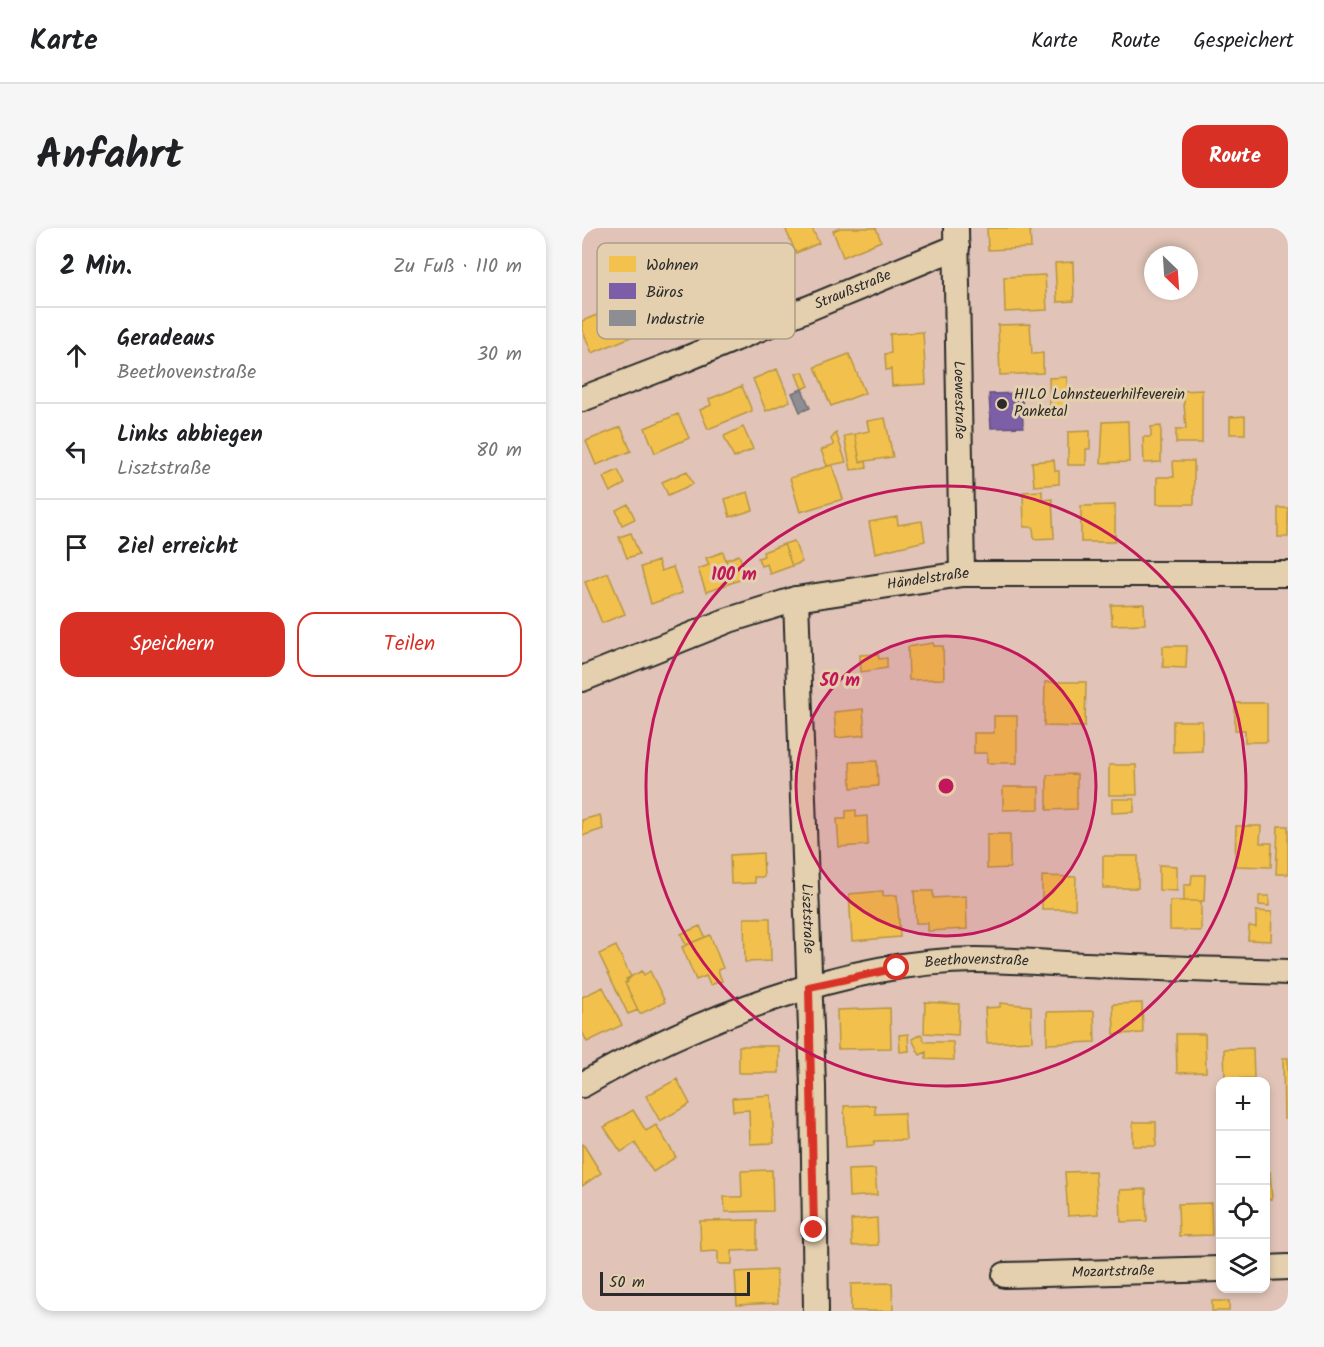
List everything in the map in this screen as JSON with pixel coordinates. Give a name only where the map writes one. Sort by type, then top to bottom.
[{"type":"street","name":"Straußstraße","points":[[795,310],[957,238]]},
{"type":"street","name":"Loewestraße","points":[[957,238],[962,574]]},
{"type":"street","name":"Straußstraße","points":[[582,399],[681,361],[730,339]]},
{"type":"street","name":"Händelstraße","points":[[582,679],[729,620],[796,599],[962,574],[1288,574]]},
{"type":"street","name":"Lisztstraße","points":[[796,599],[809,987],[816,1311]]},
{"type":"street","name":"Beethovenstraße","points":[[582,1085],[676,1037],[756,1004],[809,987],[897,968],[974,960],[1288,972]]},
{"type":"street","points":[[1270,1268],[1288,1267]]},
{"type":"street","name":"Mozartstraße","points":[[1005,1275],[1216,1269]]},
{"type":"building: Wohnen","points":[[785,228],[812,228],[819,243],[796,253],[795,243],[792,243]]},
{"type":"building: Wohnen","points":[[840,228],[876,228],[881,241],[843,257],[833,231]]},
{"type":"building: Wohnen","points":[[987,228],[1030,228],[1031,248],[988,250]]},
{"type":"building: Wohnen","points":[[1073,262],[1074,301],[1057,302],[1055,263]]},
{"type":"building: Wohnen","points":[[1045,275],[1047,310],[1005,312],[1004,277]]},
{"type":"building: Wohnen","points":[[597,315],[597,339],[626,339],[592,353],[582,329],[582,321]]},
{"type":"building: Wohnen","points":[[1030,324],[1032,354],[1043,353],[1043,373],[1000,375],[998,325]]},
{"type":"building: Wohnen","points":[[923,332],[926,384],[892,386],[891,369],[886,370],[885,354],[891,353],[890,334]]},
{"type":"building: Wohnen","points":[[849,354],[865,393],[831,406],[815,367]]},
{"type":"building: Wohnen","points":[[777,369],[790,401],[766,411],[753,379]]},
{"type":"building: Wohnen","points":[[803,372],[809,386],[802,389],[796,374]]},
{"type":"building: Wohnen","points":[[1067,377],[1068,409],[1050,409],[1049,378]]},
{"type":"building: Wohnen","points":[[742,386],[752,411],[708,429],[700,410],[711,405],[709,399]]},
{"type":"building: Wohnen","points":[[1202,390],[1202,443],[1176,443],[1176,429],[1186,429],[1183,391]]},
{"type":"building: Wohnen","points":[[678,414],[689,438],[655,453],[645,428]]},
{"type":"building: Wohnen","points":[[1245,416],[1245,434],[1230,434],[1230,417]]},
{"type":"building: Wohnen","points":[[885,418],[893,457],[860,462],[855,434],[869,431],[867,421]]},
{"type":"building: Wohnen","points":[[1128,421],[1129,462],[1101,463],[1103,422]]},
{"type":"building: Wohnen","points":[[1161,426],[1161,462],[1144,463],[1143,437],[1151,437],[1151,427]]},
{"type":"building: Wohnen","points":[[621,427],[631,451],[596,465],[586,441]]},
{"type":"building: Wohnen","points":[[743,427],[753,449],[734,458],[724,436]]},
{"type":"building: Wohnen","points":[[1090,431],[1090,449],[1086,449],[1086,465],[1068,465],[1068,432]]},
{"type":"building: Wohnen","points":[[836,433],[846,462],[827,466],[821,450],[834,445],[831,439]]},
{"type":"building: Wohnen","points":[[855,434],[860,462],[866,461],[867,468],[851,470],[844,436]]},
{"type":"building: Wohnen","points":[[1054,460],[1055,471],[1059,471],[1059,484],[1034,486],[1032,462]]},
{"type":"building: Wohnen","points":[[1173,461],[1194,461],[1194,504],[1157,504],[1157,477],[1174,477]]},
{"type":"building: Wohnen","points":[[832,465],[843,499],[800,512],[790,478]]},
{"type":"building: Wohnen","points":[[618,470],[625,484],[610,492],[603,477]]},
{"type":"building: Wohnen","points":[[687,471],[693,484],[668,495],[662,482]]},
{"type":"building: Wohnen","points":[[1042,491],[1042,500],[1052,499],[1054,538],[1034,539],[1033,527],[1024,527],[1023,492]]},
{"type":"building: Wohnen","points":[[748,492],[753,510],[730,517],[725,499]]},
{"type":"building: Wohnen","points":[[628,504],[635,519],[622,525],[616,510]]},
{"type":"building: Wohnen","points":[[1115,505],[1115,542],[1081,542],[1081,506]]},
{"type":"building: Wohnen","points":[[1278,508],[1288,508],[1288,537],[1278,537]]},
{"type":"building: Wohnen","points":[[897,517],[898,525],[922,521],[925,541],[875,553],[869,522]]},
{"type":"building: Wohnen","points":[[631,533],[639,554],[627,558],[619,537]]},
{"type":"building: Wohnen","points":[[794,541],[802,562],[792,566],[784,544]]},
{"type":"building: Wohnen","points":[[784,544],[792,566],[770,574],[767,564],[761,566],[758,558],[764,556],[763,552]]},
{"type":"building: Wohnen","points":[[723,552],[734,582],[706,592],[698,569],[709,565],[706,558]]},
{"type":"building: Wohnen","points":[[739,555],[747,577],[734,582],[726,560]]},
{"type":"building: Wohnen","points":[[658,561],[661,571],[673,567],[682,593],[651,604],[641,567]]},
{"type":"building: Wohnen","points":[[608,573],[625,614],[602,623],[585,582]]},
{"type":"building: Wohnen","points":[[1144,604],[1145,624],[1112,625],[1111,605]]},
{"type":"building: Wohnen","points":[[933,643],[934,646],[943,646],[944,679],[909,680],[908,647]]},
{"type":"building: Wohnen","points":[[1163,646],[1187,646],[1186,668],[1163,667]]},
{"type":"building: Wohnen","points":[[878,654],[879,659],[887,658],[887,668],[861,672],[860,655]]},
{"type":"building: Wohnen","points":[[1045,682],[1086,682],[1085,727],[1044,726]]},
{"type":"building: Wohnen","points":[[1235,703],[1267,703],[1267,742],[1245,742],[1245,730],[1235,730]]},
{"type":"building: Wohnen","points":[[863,709],[865,735],[836,738],[834,712]]},
{"type":"building: Wohnen","points":[[994,716],[1017,716],[1017,763],[987,763],[987,753],[974,753],[974,733],[994,733]]},
{"type":"building: Wohnen","points":[[1173,721],[1202,721],[1202,751],[1173,752]]},
{"type":"building: Wohnen","points":[[877,761],[878,786],[851,788],[850,762]]},
{"type":"building: Wohnen","points":[[1109,765],[1136,765],[1137,795],[1109,795]]},
{"type":"building: Wohnen","points":[[1077,774],[1077,809],[1047,810],[1047,775]]},
{"type":"building: Wohnen","points":[[1003,787],[1039,787],[1039,809],[1003,810]]},
{"type":"building: Wohnen","points":[[1112,799],[1134,799],[1134,812],[1112,813]]},
{"type":"building: Wohnen","points":[[856,810],[856,817],[867,816],[868,845],[839,847],[837,819],[846,819],[846,811]]},
{"type":"building: Wohnen","points":[[600,815],[603,829],[582,836],[582,820]]},
{"type":"building: Wohnen","points":[[1236,826],[1261,826],[1260,843],[1272,843],[1271,867],[1235,866]]},
{"type":"building: Wohnen","points":[[1278,826],[1288,826],[1288,874],[1276,874]]},
{"type":"building: Wohnen","points":[[987,834],[1010,834],[1010,868],[987,869]]},
{"type":"building: Wohnen","points":[[763,853],[764,877],[754,877],[755,883],[731,884],[730,855]]},
{"type":"building: Wohnen","points":[[1103,856],[1138,856],[1138,888],[1103,888]]},
{"type":"building: Wohnen","points":[[1159,865],[1177,866],[1177,891],[1159,890]]},
{"type":"building: Wohnen","points":[[1192,875],[1205,875],[1204,901],[1184,901],[1184,885],[1191,885]]},
{"type":"building: Wohnen","points":[[1042,876],[1076,877],[1075,909],[1042,909]]},
{"type":"building: Wohnen","points":[[883,891],[883,896],[897,895],[900,937],[852,941],[849,894]]},
{"type":"building: Wohnen","points":[[914,891],[933,891],[933,898],[966,896],[967,929],[928,931],[928,923],[916,923]]},
{"type":"building: Wohnen","points":[[1259,896],[1269,896],[1269,906],[1259,905]]},
{"type":"building: Wohnen","points":[[1170,901],[1201,901],[1201,931],[1170,930]]},
{"type":"building: Wohnen","points":[[1256,911],[1272,912],[1271,941],[1248,940],[1249,926],[1256,927]]},
{"type":"building: Wohnen","points":[[744,918],[770,918],[771,961],[745,962]]},
{"type":"building: Wohnen","points":[[700,926],[705,937],[686,945],[681,934]]},
{"type":"building: Wohnen","points":[[710,935],[723,968],[718,970],[722,981],[710,985],[706,976],[696,980],[682,947]]},
{"type":"building: Wohnen","points":[[616,946],[631,977],[625,983],[638,1010],[628,1014],[599,954]]},
{"type":"building: Wohnen","points":[[642,971],[644,975],[650,971],[665,1002],[640,1014],[625,983],[628,982],[626,979]]},
{"type":"building: Wohnen","points":[[603,987],[622,1025],[587,1042],[582,1031],[582,997]]},
{"type":"building: Wohnen","points":[[925,1002],[959,1004],[958,1035],[924,1033]]},
{"type":"building: Wohnen","points":[[1000,1003],[1031,1006],[1032,1041],[987,1043],[985,1008],[1000,1007]]},
{"type":"building: Wohnen","points":[[1142,1003],[1143,1033],[1114,1034],[1113,1004]]},
{"type":"building: Wohnen","points":[[890,1008],[891,1048],[838,1049],[837,1010]]},
{"type":"building: Wohnen","points":[[1094,1011],[1095,1042],[1047,1044],[1047,1012]]},
{"type":"building: Wohnen","points":[[908,1034],[909,1051],[900,1052],[899,1035]]},
{"type":"building: Wohnen","points":[[921,1034],[925,1042],[953,1042],[954,1060],[926,1059],[926,1052],[920,1055],[912,1039]]},
{"type":"building: Wohnen","points":[[1176,1034],[1205,1034],[1206,1072],[1177,1073]]},
{"type":"building: Wohnen","points":[[739,1046],[779,1046],[779,1073],[739,1073]]},
{"type":"building: Wohnen","points":[[1253,1048],[1254,1077],[1225,1077],[1224,1049]]},
{"type":"building: Wohnen","points":[[1283,1058],[1288,1058],[1288,1119],[1284,1119]]},
{"type":"building: Wohnen","points":[[677,1079],[690,1104],[660,1121],[646,1096]]},
{"type":"building: Wohnen","points":[[771,1095],[774,1143],[750,1144],[749,1110],[733,1111],[732,1098]]},
{"type":"building: Wohnen","points":[[875,1105],[875,1114],[904,1113],[906,1140],[874,1141],[874,1145],[846,1147],[844,1106]]},
{"type":"building: Wohnen","points":[[633,1110],[646,1131],[656,1125],[676,1157],[653,1172],[635,1143],[621,1152],[604,1127]]},
{"type":"building: Wohnen","points":[[1133,1122],[1156,1122],[1156,1146],[1133,1146]]},
{"type":"building: Wohnen","points":[[582,1145],[601,1173],[582,1186]]},
{"type":"building: Wohnen","points":[[875,1169],[877,1195],[849,1197],[848,1170]]},
{"type":"building: Wohnen","points":[[772,1170],[773,1211],[725,1212],[724,1197],[742,1197],[741,1171]]},
{"type":"building: Wohnen","points":[[1095,1171],[1098,1214],[1068,1216],[1065,1172]]},
{"type":"building: Wohnen","points":[[1270,1172],[1272,1199],[1270,1199]]},
{"type":"building: Wohnen","points":[[1146,1189],[1147,1221],[1121,1222],[1120,1190]]},
{"type":"building: Wohnen","points":[[1211,1203],[1212,1235],[1179,1236],[1178,1204]]},
{"type":"building: Wohnen","points":[[877,1218],[878,1245],[852,1246],[851,1220]]},
{"type":"building: Wohnen","points":[[757,1220],[757,1250],[732,1251],[732,1264],[718,1264],[718,1251],[701,1252],[700,1221]]},
{"type":"building: Wohnen","points":[[776,1270],[778,1303],[737,1305],[735,1272]]},
{"type":"building: Wohnen","points":[[892,1283],[893,1311],[851,1311],[851,1284]]},
{"type":"building: Wohnen","points":[[1212,1301],[1229,1301],[1229,1311],[1212,1311]]},
{"type":"building: Büros","points":[[1022,393],[1023,427],[991,428],[989,394]]},
{"type":"building: Industrie","points":[[802,389],[810,408],[800,412],[792,393]]},
{"type":"place","name":"HILO Lohnsteuerhilfeverein Panketal","points":[[1002,404]]},
{"type":"route","points":[[814,1230],[813,1086],[809,987],[897,968]]}]
